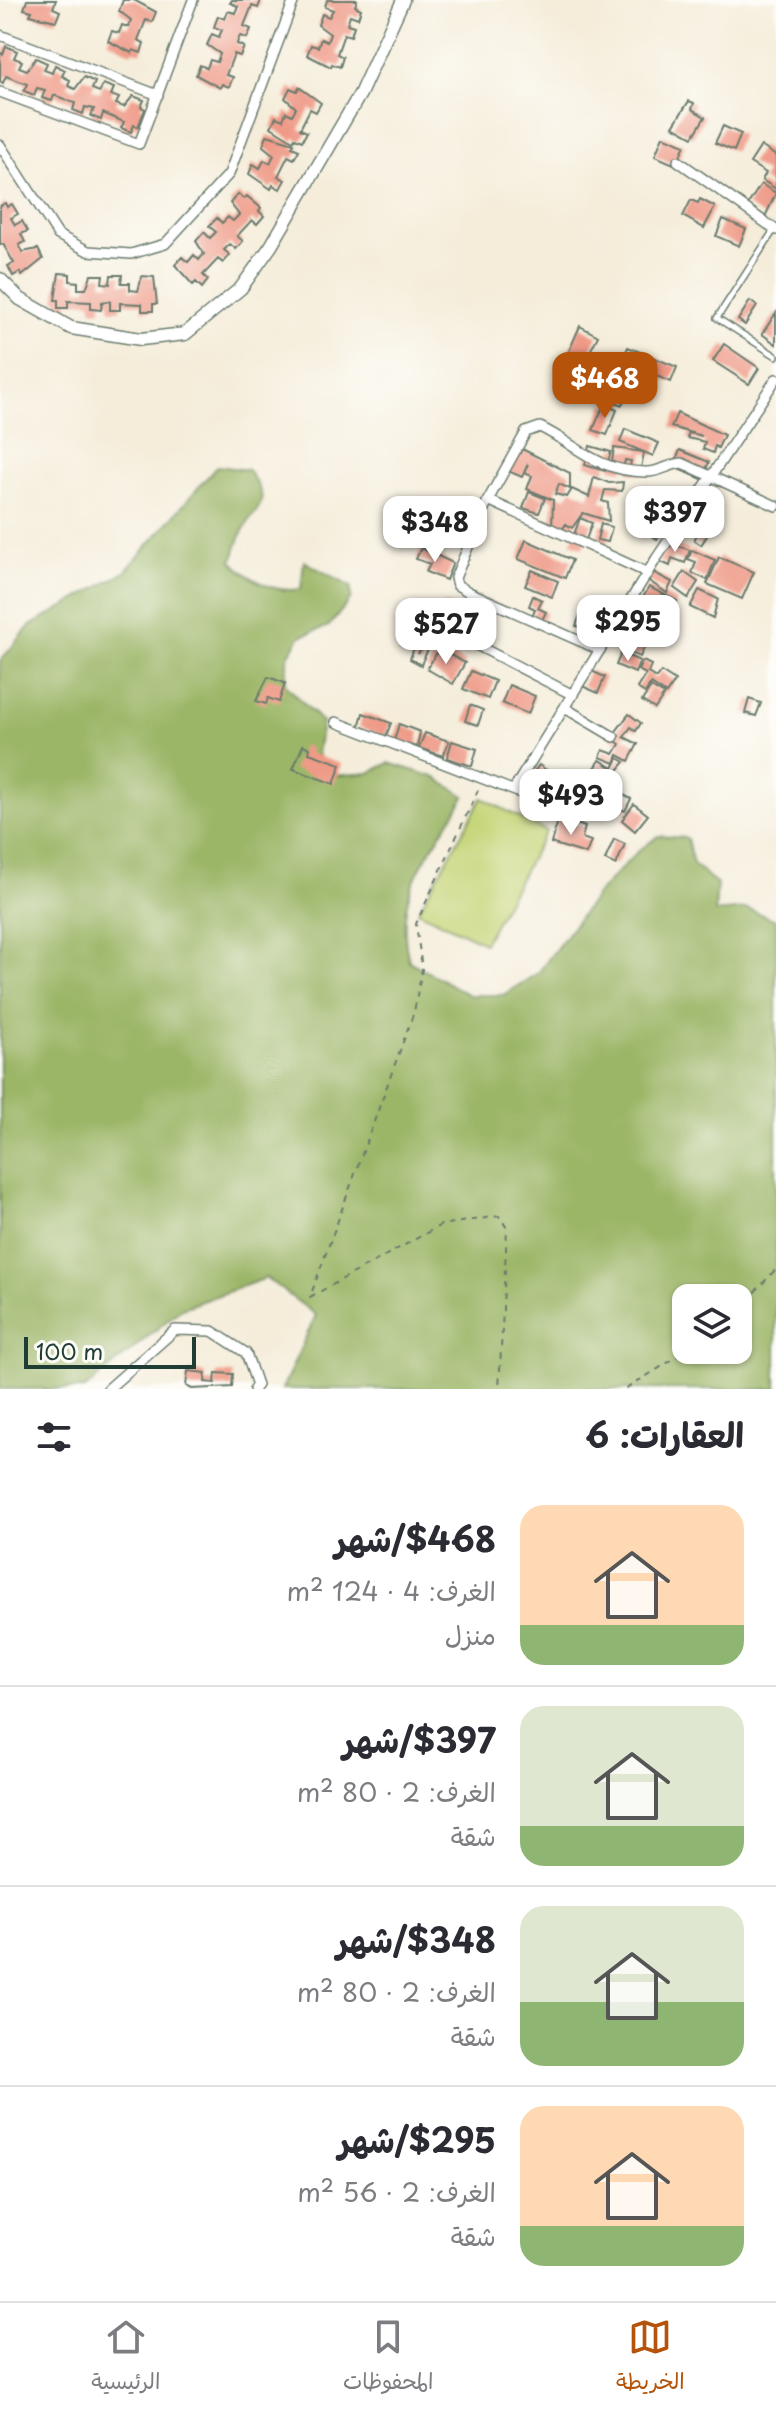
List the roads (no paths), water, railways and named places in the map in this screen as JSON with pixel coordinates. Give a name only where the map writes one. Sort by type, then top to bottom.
[{"type":"street","points":[[0,92],[139,144],[193,0]]},
{"type":"street","points":[[0,145],[58,235],[88,251],[131,254],[165,244],[229,174],[294,0]]},
{"type":"street","points":[[0,279],[20,299],[71,328],[141,339],[185,334],[241,288],[271,246],[360,94],[403,0]]},
{"type":"street","points":[[1,37],[158,95]]},
{"type":"street","points":[[678,161],[775,230]]},
{"type":"street","points":[[514,789],[648,573],[776,379]]},
{"type":"street","points":[[600,650],[457,585],[458,569],[488,500],[526,432],[532,427],[551,432],[593,461],[642,472],[659,472],[682,463],[776,506]]},
{"type":"street","points":[[488,500],[648,573]]},
{"type":"street","points":[[436,624],[573,695]]},
{"type":"street","points":[[565,708],[614,737]]},
{"type":"street","points":[[336,722],[559,808]]},
{"type":"street","points":[[108,1389],[175,1330],[212,1331],[246,1353],[257,1385],[254,1389]]},
{"type":"lane","points":[[775,230],[717,318],[776,356]]}]
